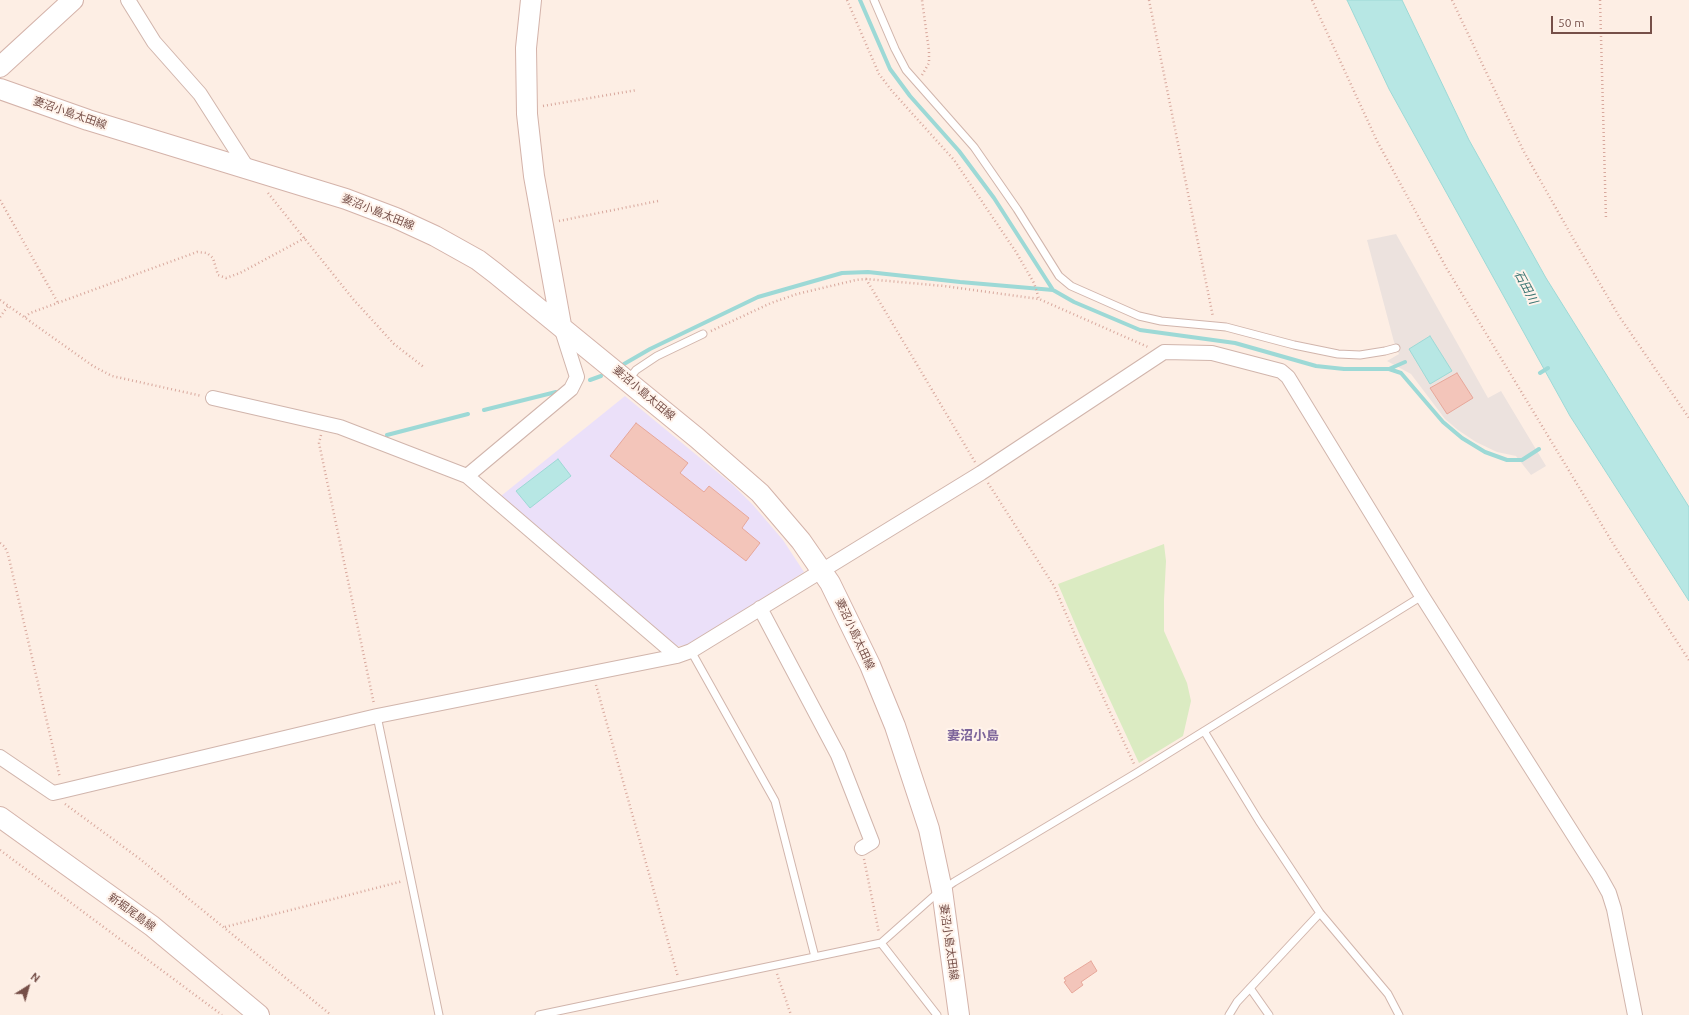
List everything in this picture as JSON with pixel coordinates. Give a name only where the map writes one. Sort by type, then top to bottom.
[{"type":"main road","points":[[0,68],[73,0]]},
{"type":"main road","points":[[531,0],[526,48],[526,109],[534,176],[561,325]]},
{"type":"main road","name":"妻沼小島太田線","points":[[0,89],[88,120],[352,201],[396,218],[435,236],[478,260],[561,325],[730,465],[760,493],[789,525],[822,570],[842,606],[895,726],[922,801],[929,829],[942,890],[959,1015]]},
{"type":"main road","name":"新堀尾島線","points":[[0,817],[152,926],[259,1015]]},
{"type":"street","points":[[128,0],[154,42],[200,94],[248,169]]},
{"type":"street","points":[[467,476],[571,388],[577,377],[561,325]]},
{"type":"street","points":[[0,757],[53,792],[62,792],[377,716],[677,656],[691,651],[982,473],[1164,352],[1212,353],[1281,371],[1288,377],[1422,596],[1609,893],[1614,909],[1635,1015]]},
{"type":"street","points":[[213,398],[340,427],[467,476],[677,656]]},
{"type":"street","points":[[760,608],[838,754],[872,842],[862,848]]},
{"type":"lane","points":[[874,0],[895,49],[906,70],[974,147],[1017,209],[1059,276],[1065,281],[1139,316],[1161,321],[1214,326],[1248,332],[1294,345],[1338,354],[1360,355],[1385,352],[1396,348]]},
{"type":"lane","points":[[628,380],[636,370],[657,356],[703,334]]},
{"type":"lane","points":[[539,1015],[680,987],[881,943],[942,890],[1138,772],[1422,596]]},
{"type":"lane","points":[[691,651],[775,801],[815,957]]},
{"type":"lane","points":[[377,716],[439,1015]]},
{"type":"lane","points":[[1204,731],[1259,821],[1320,913],[1388,994],[1399,1015]]},
{"type":"lane","points":[[1229,1015],[1237,1002],[1320,913]]},
{"type":"lane","points":[[881,943],[937,1015]]},
{"type":"lane","points":[[1250,988],[1269,1015]]},
{"type":"path","points":[[847,0],[879,74],[892,91],[954,160],[1016,252],[1034,283],[1039,299]]},
{"type":"path","points":[[917,82],[929,63],[930,51],[922,0]]},
{"type":"path","points":[[1149,0],[1214,326]]},
{"type":"path","points":[[1312,0],[1377,141],[1447,269],[1612,544],[1689,660]]},
{"type":"path","points":[[1452,0],[1523,150],[1567,228],[1619,316],[1689,418]]},
{"type":"path","points":[[1600,0],[1606,220]]},
{"type":"path","points":[[526,109],[637,90]]},
{"type":"path","points":[[267,192],[353,299],[383,330],[394,344],[425,368]]},
{"type":"path","points":[[0,200],[58,303]]},
{"type":"path","points":[[542,225],[658,201]]},
{"type":"path","points":[[25,317],[30,313],[197,252],[207,253],[213,258],[218,275],[226,278],[240,273],[305,238]]},
{"type":"path","points":[[866,279],[982,473],[1054,586],[1084,658],[1138,772]]},
{"type":"path","points":[[703,334],[771,303],[797,294],[866,279],[944,286],[1039,299],[1150,348],[1164,352]]},
{"type":"path","points":[[0,300],[93,366],[112,376],[213,398]]},
{"type":"path","points":[[0,317],[8,306]]},
{"type":"path","points":[[324,423],[319,444],[377,716]]},
{"type":"path","points":[[0,543],[5,547],[8,554],[66,804],[140,859],[331,1015]]},
{"type":"path","points":[[593,673],[680,987]]},
{"type":"path","points":[[862,848],[881,943]]},
{"type":"path","points":[[0,850],[222,1015]]},
{"type":"path","points":[[225,927],[411,879]]},
{"type":"path","points":[[775,966],[791,1015]]},
{"type":"shaded area","points":[[1396,234],[1488,398],[1501,391],[1546,466],[1531,475],[1516,456],[1497,452],[1476,442],[1445,419],[1411,374],[1387,361],[1399,354],[1394,342],[1367,240]]},
{"type":"shaded area","points":[[625,396],[733,485],[753,505],[783,540],[804,572],[690,645],[676,646],[501,496]]},
{"type":"green space","points":[[1164,544],[1166,561],[1164,631],[1187,683],[1191,701],[1183,736],[1139,763],[1058,584]]},
{"type":"water","name":"石田川","points":[[1347,0],[1402,0],[1469,140],[1546,278],[1689,507],[1689,601],[1570,416],[1389,89]]},
{"type":"water","points":[[1430,336],[1452,371],[1430,384],[1409,349]]},
{"type":"water","points":[[558,459],[571,476],[530,508],[516,491]]},
{"type":"building","points":[[1457,373],[1473,398],[1447,414],[1430,388]]},
{"type":"building","points":[[636,423],[688,463],[680,473],[704,492],[709,486],[749,518],[742,528],[760,543],[746,561],[610,456]]},
{"type":"building","points":[[1091,961],[1097,971],[1081,982],[1083,985],[1072,993],[1064,982],[1066,981],[1064,978]]},
{"type":"waterway","points":[[860,0],[890,69],[910,96],[959,151],[994,198],[1053,290],[1074,302],[1140,330],[1235,343],[1316,366],[1344,369],[1389,369],[1401,373],[1443,422],[1462,438],[1485,452],[1507,460],[1522,460],[1539,449]]},
{"type":"waterway","points":[[624,364],[650,349],[758,297],[842,273],[868,272],[1053,290]]},
{"type":"waterway","points":[[1389,369],[1405,362]]},
{"type":"waterway","points":[[1540,373],[1548,368]]},
{"type":"waterway","points":[[590,380],[601,376]]},
{"type":"waterway","points":[[484,410],[556,392]]},
{"type":"waterway","points":[[387,435],[468,414]]},
{"type":"district","name":"妻沼小島","points":[[973,736]]}]
